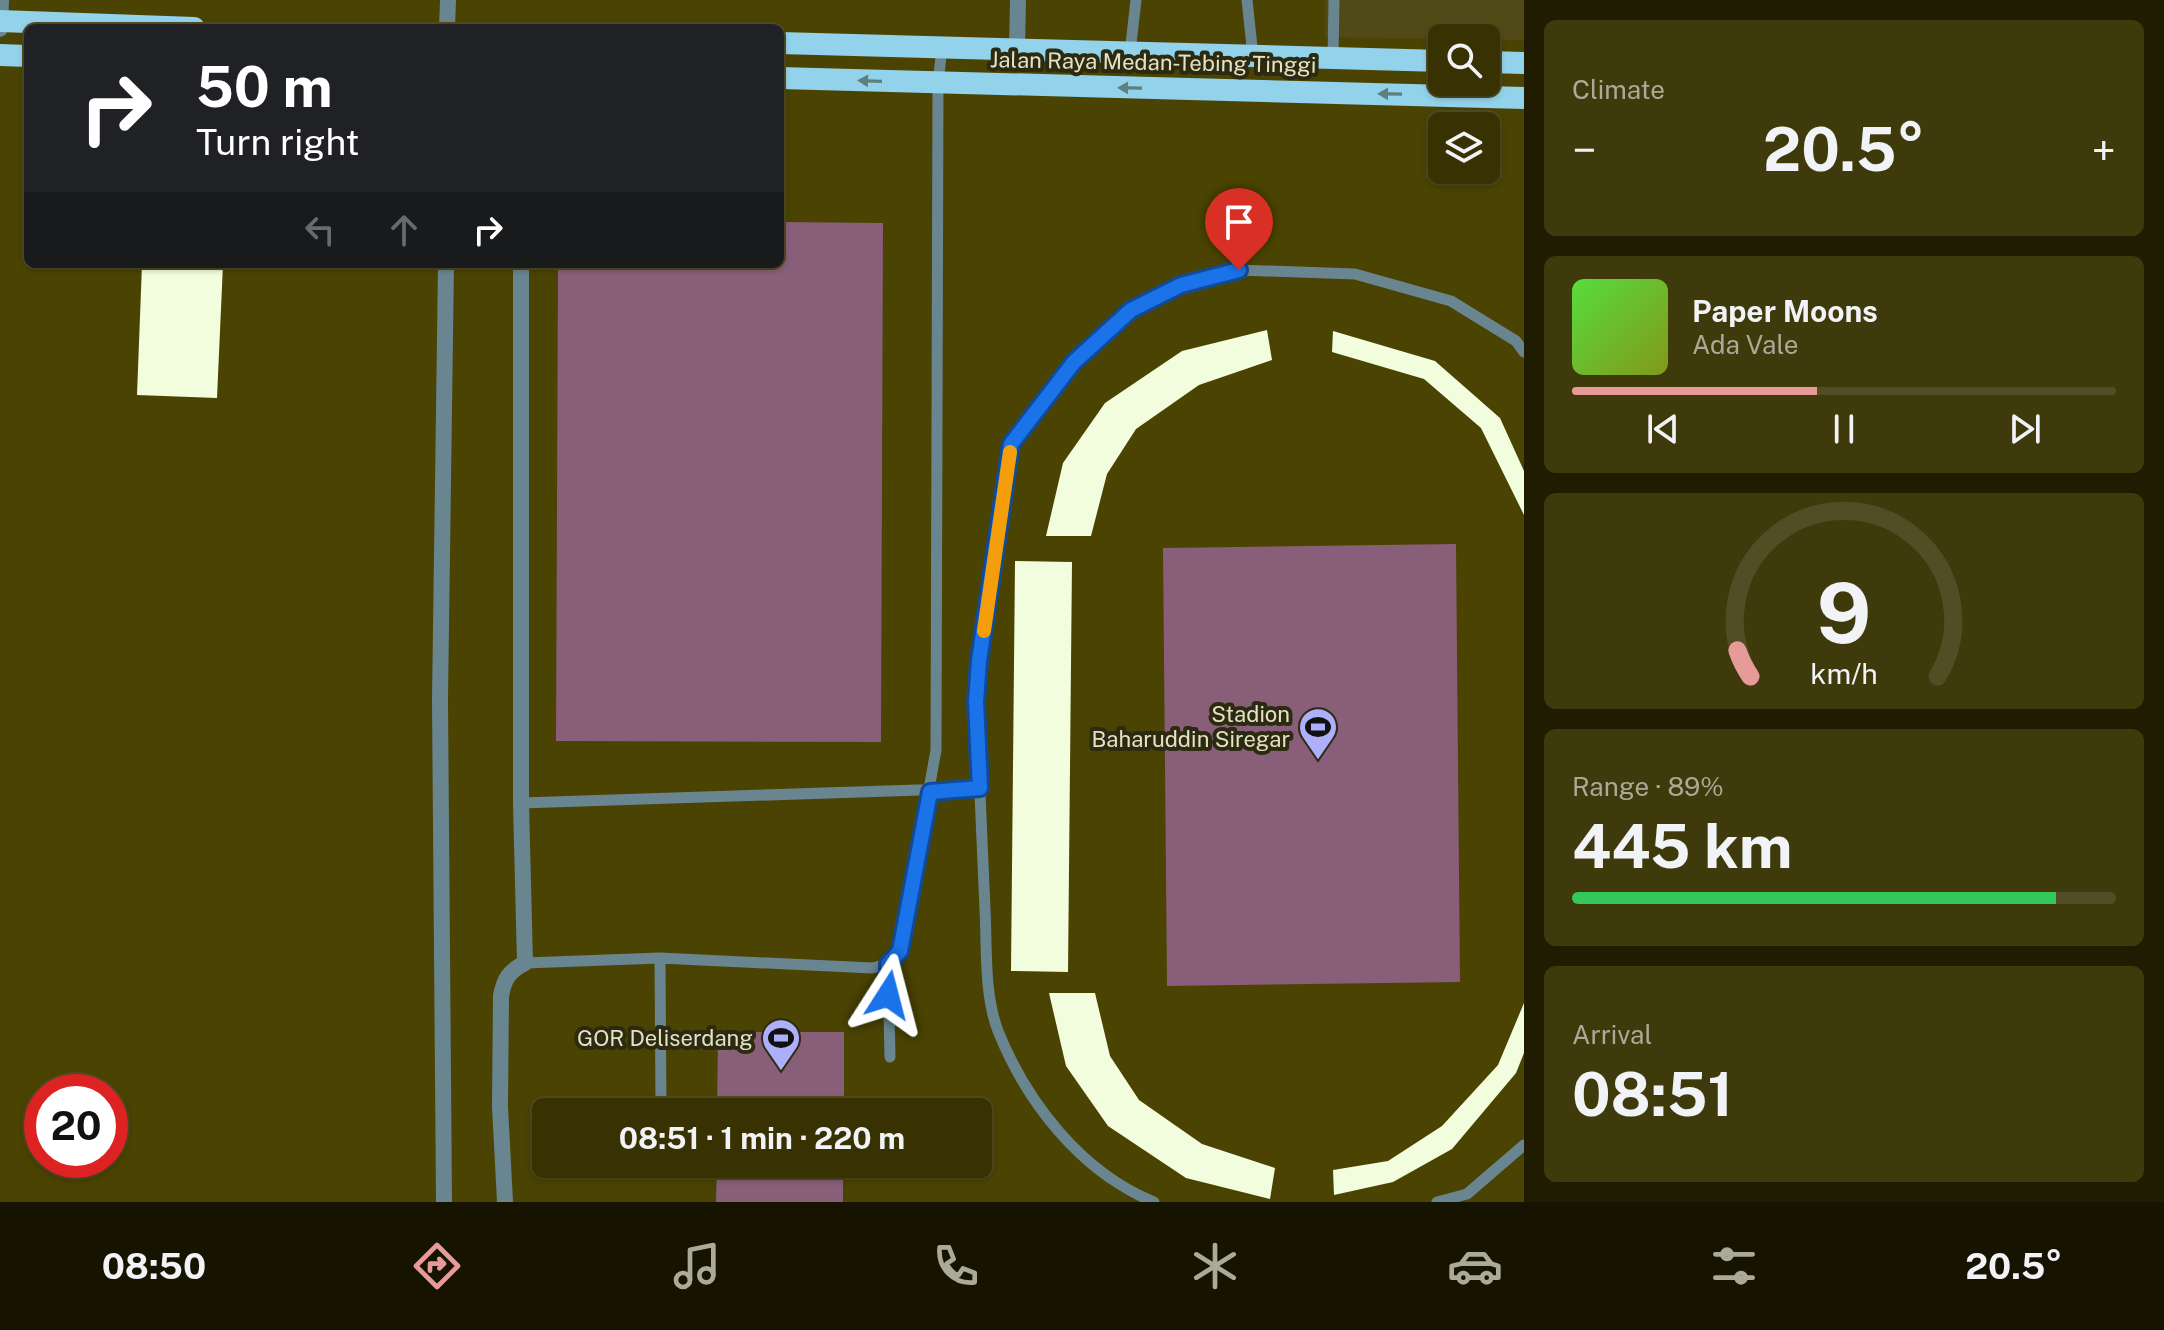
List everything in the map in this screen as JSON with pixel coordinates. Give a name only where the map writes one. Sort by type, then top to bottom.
[{"type":"highway","points":[[0,21],[83,24]]},
{"type":"highway","name":"Jalan Raya Medan-Tebing Tinggi","points":[[784,43],[1428,61]]},
{"type":"highway","points":[[0,55],[24,56]]},
{"type":"highway","points":[[1500,62],[1524,63]]},
{"type":"highway","name":"Jalan Raya Medan-Tebing Tinggi","points":[[784,78],[1524,98]]},
{"type":"street","points":[[0,29],[1,0]]},
{"type":"street","points":[[447,24],[448,0]]},
{"type":"street","points":[[1017,49],[1018,0]]},
{"type":"street","points":[[444,1202],[440,700],[446,268]]},
{"type":"street","points":[[505,1202],[500,1107],[501,996],[503,980],[513,968],[525,963],[521,803],[521,268]]},
{"type":"lane","points":[[1130,53],[1136,0]]},
{"type":"lane","points":[[1247,0],[1253,56]]},
{"type":"lane","points":[[1333,58],[1334,0]]},
{"type":"lane","points":[[525,963],[660,958],[872,968],[888,964],[900,951],[936,750],[938,83],[942,48]]},
{"type":"lane","points":[[1154,1202],[1123,1189],[1068,1144],[1026,1085],[997,1029],[988,979],[976,702],[979,661],[1011,444],[1074,362],[1131,310],[1181,285],[1239,270],[1355,274],[1451,301],[1516,341],[1524,352]]},
{"type":"lane","points":[[521,803],[980,788]]},
{"type":"lane","points":[[660,958],[661,1098]]},
{"type":"lane","points":[[888,964],[890,1057]]},
{"type":"lane","points":[[1437,1202],[1467,1194],[1524,1145]]},
{"type":"shaded area","points":[[1325,0],[1524,0],[1524,40],[1500,40],[1500,24],[1428,24],[1428,39],[1325,37]]},
{"type":"shaded area","points":[[784,222],[883,223],[881,742],[556,741],[558,268],[784,268]]},
{"type":"shaded area","points":[[1456,544],[1460,982],[1167,986],[1163,548]]},
{"type":"shaded area","name":"GOR Deliserdang","points":[[718,1032],[844,1032],[844,1098],[717,1098]]},
{"type":"shaded area","points":[[717,1178],[843,1178],[843,1202],[716,1202]]},
{"type":"building","points":[[142,268],[223,268],[217,398],[137,395]]},
{"type":"building","points":[[1267,330],[1272,360],[1199,385],[1136,429],[1107,474],[1091,536],[1046,536],[1063,463],[1105,403],[1182,351]]},
{"type":"building","points":[[1333,331],[1435,361],[1500,418],[1524,471],[1524,515],[1481,428],[1424,379],[1332,352]]},
{"type":"building","points":[[1015,561],[1072,562],[1068,972],[1011,971]]},
{"type":"building","points":[[1049,993],[1095,993],[1110,1056],[1139,1100],[1202,1144],[1275,1168],[1270,1199],[1186,1178],[1108,1126],[1066,1066]]},
{"type":"building","points":[[1524,1003],[1524,1053],[1516,1073],[1452,1149],[1393,1182],[1334,1195],[1333,1170],[1388,1161],[1442,1126],[1498,1065]]},
{"type":"slow traffic","points":[[984,631],[1010,452]]},
{"type":"place","name":"Stadion Baharuddin Siregar","points":[[1318,761]]},
{"type":"place","name":"GOR Deliserdang","points":[[781,1072]]},
{"type":"route","points":[[888,995],[888,964],[900,951],[930,792],[980,788],[976,702],[979,661],[1011,444],[1074,362],[1131,310],[1181,285],[1239,270]]}]
